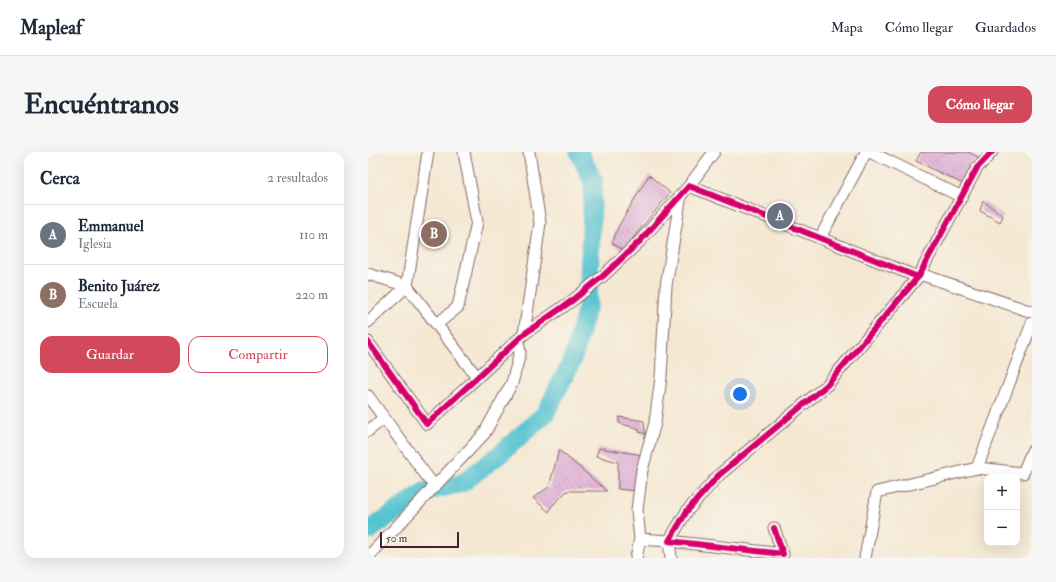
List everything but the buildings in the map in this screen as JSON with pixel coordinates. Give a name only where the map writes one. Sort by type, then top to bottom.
[{"type":"street","points":[[368,322],[407,286],[428,152]]},
{"type":"street","points":[[437,324],[458,307],[477,222],[464,152]]},
{"type":"street","points":[[368,556],[484,434],[512,384],[520,353],[521,337],[540,223],[528,152]]},
{"type":"street","points":[[368,342],[427,424],[521,337],[573,300],[603,276],[640,241],[689,186],[714,152]]},
{"type":"street","points":[[820,238],[866,152]]},
{"type":"street","points":[[870,152],[962,197]]},
{"type":"street","points":[[671,558],[669,541],[687,510],[720,475],[827,385],[919,276],[977,168],[992,152]]},
{"type":"street","points":[[689,186],[919,276],[1032,312]]},
{"type":"street","points":[[636,558],[640,539],[637,510],[642,470],[655,423],[661,377],[666,286],[681,195]]},
{"type":"street","points":[[368,274],[407,286],[477,377]]},
{"type":"street","points":[[977,468],[1032,323]]},
{"type":"street","points":[[368,396],[434,486]]},
{"type":"street","points":[[368,431],[384,418]]},
{"type":"street","points":[[865,558],[877,492],[977,468],[1023,473],[1032,451]]},
{"type":"street","points":[[774,528],[787,556]]},
{"type":"street","points":[[640,539],[669,541],[787,556]]},
{"type":"waterway","points":[[368,531],[424,492],[462,483],[499,455],[545,414],[572,361],[588,305],[593,181],[579,152]]},
{"type":"cycle path","points":[[774,528],[783,554],[669,541],[687,511],[719,475],[827,385],[918,277],[977,168],[992,152]]},
{"type":"cycle path","points":[[368,342],[427,424],[524,334],[573,300],[603,276],[640,241],[689,186],[918,277]]},
{"type":"place","name":"Emmanuel","points":[[780,216]]},
{"type":"place","name":"Benito Juárez","points":[[434,234]]}]
